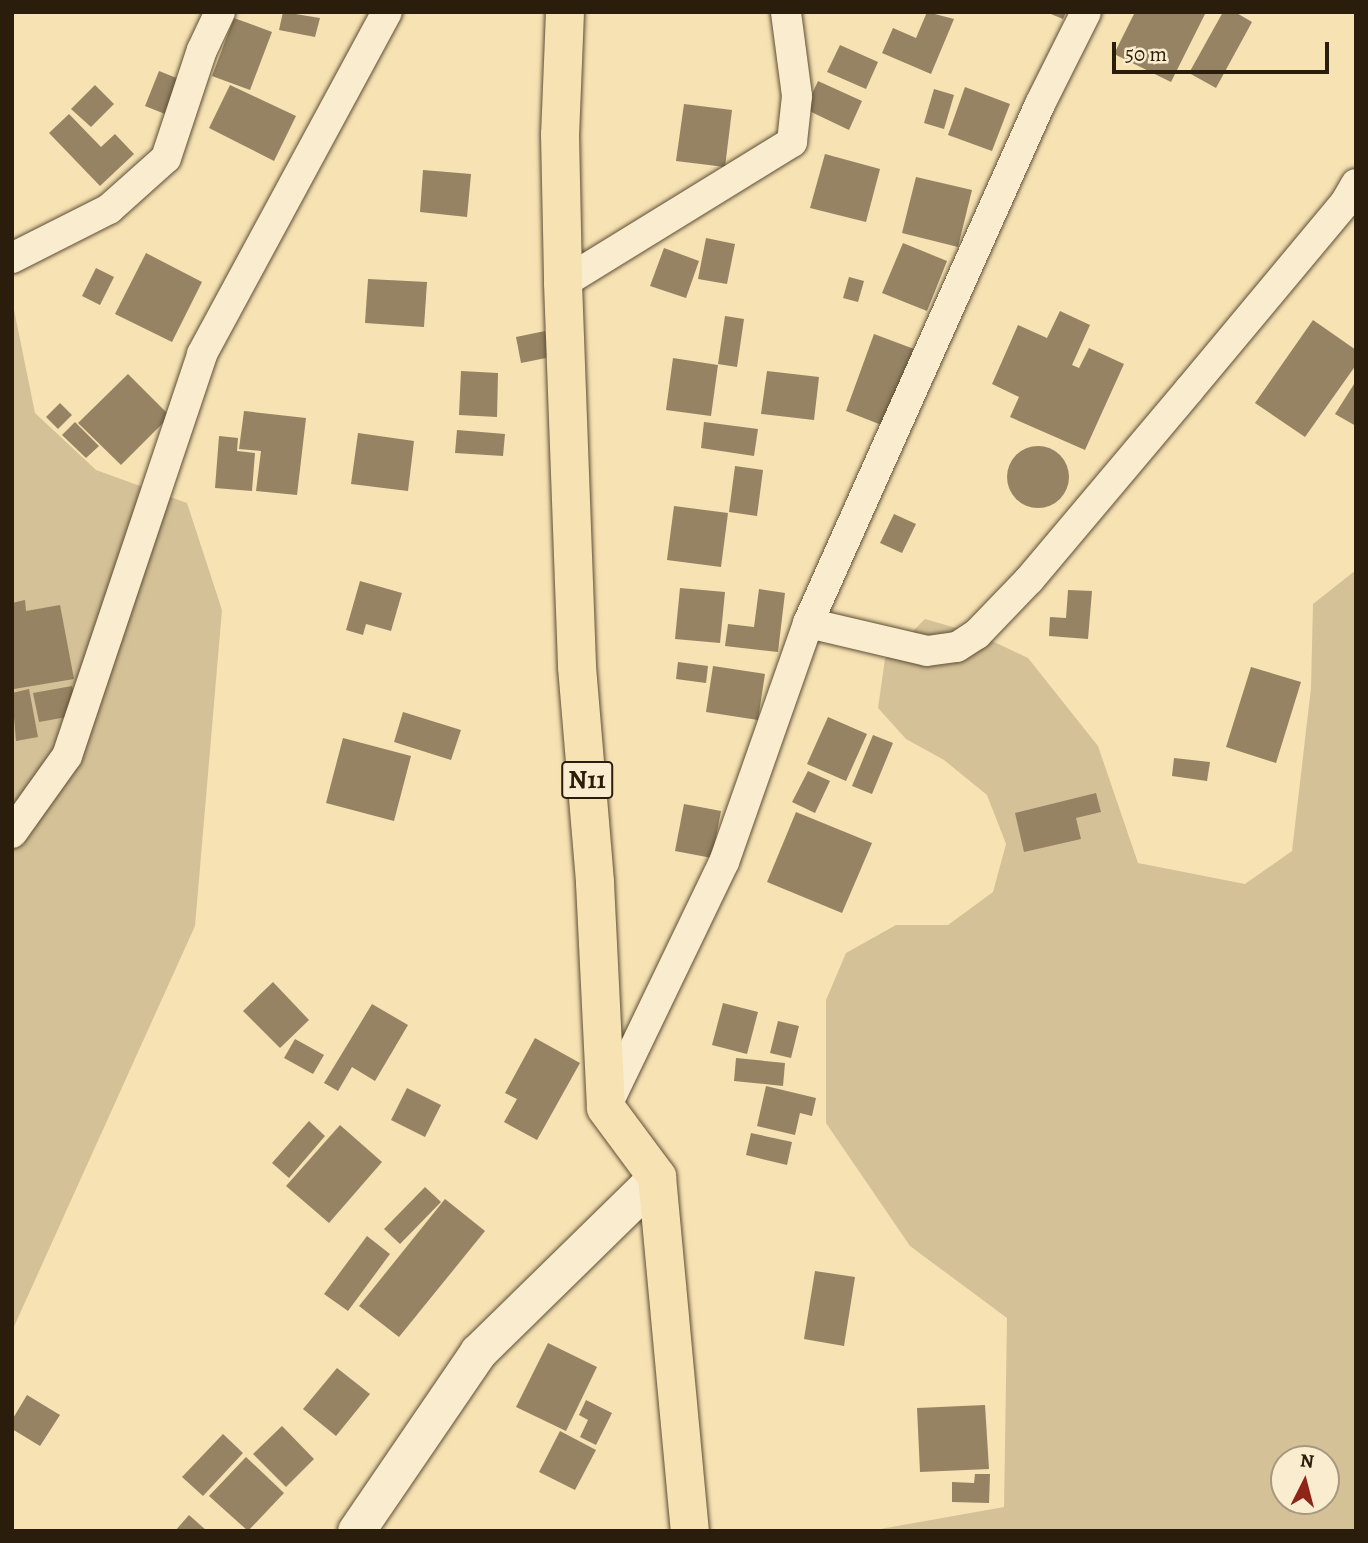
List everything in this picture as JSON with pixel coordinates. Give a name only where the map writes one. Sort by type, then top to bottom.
[{"type":"highway","name":"N11","points":[[565,12],[561,134],[563,283],[577,667],[595,883],[606,1108]]},
{"type":"highway","points":[[606,1108],[657,1177],[690,1531]]},
{"type":"street","points":[[12,258],[109,208],[166,158],[202,50],[220,12]]},
{"type":"street","points":[[12,833],[67,756],[202,354],[387,12]]},
{"type":"street","points":[[563,283],[792,142],[797,96],[786,12]]},
{"type":"street","points":[[606,1108],[724,862],[808,623],[1040,104],[1086,12]]},
{"type":"street","points":[[808,623],[928,651],[957,647],[976,634],[1029,579],[1180,401],[1345,203],[1356,184]]},
{"type":"street","points":[[356,1531],[478,1352],[657,1177]]},
{"type":"shaded area","points":[[12,300],[35,413],[96,470],[187,503],[222,610],[195,926],[12,1331]]},
{"type":"shaded area","points":[[1356,570],[1356,1531],[869,1531],[1004,1507],[1007,1318],[910,1246],[826,1123],[826,1000],[846,953],[896,925],[948,925],[993,892],[1006,844],[987,795],[944,760],[906,739],[878,708],[885,659],[925,619],[977,634],[1028,658],[1098,746],[1138,863],[1245,884],[1292,851],[1311,688],[1313,604]]},
{"type":"building","points":[[283,12],[320,18],[315,37],[279,30]]},
{"type":"building","points":[[927,12],[954,19],[931,74],[882,53],[893,28],[916,38]]},
{"type":"building","points":[[1046,12],[1066,12],[1063,19]]},
{"type":"building","points":[[1135,12],[1206,12],[1171,82],[1114,54]]},
{"type":"building","points":[[1223,12],[1235,12],[1252,22],[1216,88],[1189,73]]},
{"type":"building","points":[[234,18],[272,32],[250,90],[212,76]]},
{"type":"building","points":[[840,45],[878,62],[866,89],[827,72]]},
{"type":"building","points":[[159,71],[179,79],[165,114],[145,106]]},
{"type":"building","points":[[818,81],[862,101],[849,130],[805,109]]},
{"type":"building","points":[[95,85],[114,104],[91,127],[71,109]]},
{"type":"building","points":[[230,85],[296,116],[274,161],[209,128]]},
{"type":"building","points":[[965,87],[1010,104],[992,151],[948,135]]},
{"type":"building","points":[[934,89],[954,95],[944,129],[924,123]]},
{"type":"building","points":[[684,104],[732,110],[725,167],[676,161]]},
{"type":"building","points":[[69,114],[101,147],[115,134],[134,154],[100,186],[49,133]]},
{"type":"building","points":[[825,154],[880,169],[866,222],[810,208]]},
{"type":"building","points":[[423,170],[471,174],[467,217],[420,212]]},
{"type":"building","points":[[916,177],[972,190],[958,247],[902,233]]},
{"type":"building","points":[[706,238],[735,244],[727,284],[698,279]]},
{"type":"building","points":[[903,243],[947,261],[927,311],[882,293]]},
{"type":"building","points":[[664,248],[699,261],[686,298],[650,286]]},
{"type":"building","points":[[146,253],[202,282],[172,342],[115,314]]},
{"type":"building","points":[[96,268],[114,277],[100,305],[82,296]]},
{"type":"building","points":[[849,277],[864,281],[858,302],[843,298]]},
{"type":"building","points":[[368,279],[427,282],[424,327],[365,323]]},
{"type":"building","points":[[1060,311],[1090,325],[1072,365],[1079,368],[1089,348],[1124,364],[1085,450],[1010,417],[1019,397],[992,384],[1018,325],[1047,338]]},
{"type":"building","points":[[725,316],[744,319],[737,367],[718,364]]},
{"type":"building","points":[[1313,320],[1356,350],[1356,365],[1305,437],[1255,403]]},
{"type":"building","points":[[545,331],[551,357],[521,363],[516,337]]},
{"type":"building","points":[[874,334],[914,349],[884,426],[846,411]]},
{"type":"building","points":[[673,358],[718,365],[711,416],[666,410]]},
{"type":"building","points":[[461,371],[498,373],[497,417],[459,415]]},
{"type":"building","points":[[767,371],[819,377],[814,420],[761,414]]},
{"type":"building","points":[[128,374],[170,416],[121,465],[78,423]]},
{"type":"building","points":[[1356,381],[1356,426],[1335,414]]},
{"type":"building","points":[[60,403],[72,415],[58,429],[46,417]]},
{"type":"building","points":[[244,411],[306,418],[297,495],[256,491],[261,451],[239,449]]},
{"type":"building","points":[[75,422],[99,446],[86,458],[62,435]]},
{"type":"building","points":[[704,422],[758,429],[754,456],[701,448]]},
{"type":"building","points":[[457,430],[505,434],[503,456],[455,453]]},
{"type":"building","points":[[358,433],[414,441],[408,491],[351,484]]},
{"type":"building","points":[[219,436],[238,438],[237,451],[255,453],[252,491],[215,488]]},
{"type":"building","points":[[1038,446],[1060,455],[1069,477],[1060,499],[1038,508],[1016,499],[1007,477],[1016,455]]},
{"type":"building","points":[[735,466],[763,470],[757,516],[729,512]]},
{"type":"building","points":[[674,506],[728,513],[721,567],[667,560]]},
{"type":"building","points":[[894,514],[916,524],[902,553],[880,543]]},
{"type":"building","points":[[360,581],[402,593],[391,631],[366,624],[363,635],[346,630]]},
{"type":"building","points":[[680,588],[725,592],[720,643],[675,639]]},
{"type":"building","points":[[759,589],[785,593],[778,652],[725,646],[728,624],[754,627]]},
{"type":"building","points":[[1068,590],[1092,591],[1088,639],[1049,636],[1050,617],[1066,618]]},
{"type":"building","points":[[25,600],[26,611],[60,605],[74,679],[14,689],[12,603]]},
{"type":"building","points":[[678,662],[708,666],[706,683],[676,679]]},
{"type":"building","points":[[713,666],[765,674],[758,720],[706,712]]},
{"type":"building","points":[[1251,667],[1301,682],[1276,763],[1226,747]]},
{"type":"building","points":[[72,686],[78,715],[39,722],[33,693]]},
{"type":"building","points":[[29,689],[38,737],[16,741],[12,693]]},
{"type":"building","points":[[403,712],[461,730],[451,760],[394,742]]},
{"type":"building","points":[[828,717],[867,734],[846,781],[807,764]]},
{"type":"building","points":[[873,735],[893,743],[872,794],[852,786]]},
{"type":"building","points":[[343,738],[411,756],[394,821],[326,803]]},
{"type":"building","points":[[1174,758],[1210,762],[1207,781],[1172,776]]},
{"type":"building","points":[[808,771],[830,781],[815,813],[792,802]]},
{"type":"building","points":[[1096,793],[1101,812],[1076,818],[1081,839],[1024,852],[1015,813]]},
{"type":"building","points":[[684,804],[721,811],[712,858],[675,851]]},
{"type":"building","points":[[796,812],[872,843],[842,913],[767,882]]},
{"type":"building","points":[[273,982],[309,1020],[280,1048],[243,1011]]},
{"type":"building","points":[[723,1003],[758,1012],[747,1054],[712,1045]]},
{"type":"building","points":[[372,1004],[408,1025],[375,1081],[352,1067],[338,1091],[324,1083]]},
{"type":"building","points":[[778,1021],[799,1026],[791,1058],[770,1053]]},
{"type":"building","points":[[535,1038],[580,1063],[537,1140],[504,1122],[517,1099],[505,1093]]},
{"type":"building","points":[[295,1039],[324,1055],[313,1074],[284,1058]]},
{"type":"building","points":[[736,1058],[785,1063],[783,1086],[734,1081]]},
{"type":"building","points":[[766,1086],[816,1098],[812,1116],[800,1113],[795,1135],[757,1126]]},
{"type":"building","points":[[407,1088],[441,1105],[425,1137],[391,1120]]},
{"type":"building","points":[[309,1121],[325,1136],[289,1178],[272,1163]]},
{"type":"building","points":[[340,1125],[382,1162],[329,1223],[286,1186]]},
{"type":"building","points":[[751,1133],[792,1142],[787,1165],[746,1155]]},
{"type":"building","points":[[425,1187],[441,1202],[400,1244],[384,1229]]},
{"type":"building","points":[[445,1199],[485,1231],[399,1337],[359,1306]]},
{"type":"building","points":[[367,1236],[390,1254],[348,1311],[324,1294]]},
{"type":"building","points":[[815,1271],[855,1277],[844,1346],[804,1339]]},
{"type":"building","points":[[548,1343],[597,1367],[566,1431],[516,1407]]},
{"type":"building","points":[[337,1368],[370,1394],[336,1436],[303,1409]]},
{"type":"building","points":[[27,1395],[60,1415],[40,1446],[12,1429],[12,1420]]},
{"type":"building","points":[[586,1400],[612,1413],[596,1445],[580,1437],[588,1420],[579,1415]]},
{"type":"building","points":[[985,1405],[989,1469],[920,1472],[917,1408]]},
{"type":"building","points":[[282,1426],[314,1459],[286,1487],[253,1454]]},
{"type":"building","points":[[560,1431],[596,1450],[575,1490],[539,1472]]},
{"type":"building","points":[[223,1434],[243,1453],[203,1496],[182,1477]]},
{"type":"building","points":[[246,1457],[284,1493],[248,1531],[209,1496]]},
{"type":"building","points":[[975,1474],[990,1474],[989,1503],[952,1502],[952,1482],[974,1483]]},
{"type":"building","points":[[189,1515],[207,1531],[175,1531]]}]
